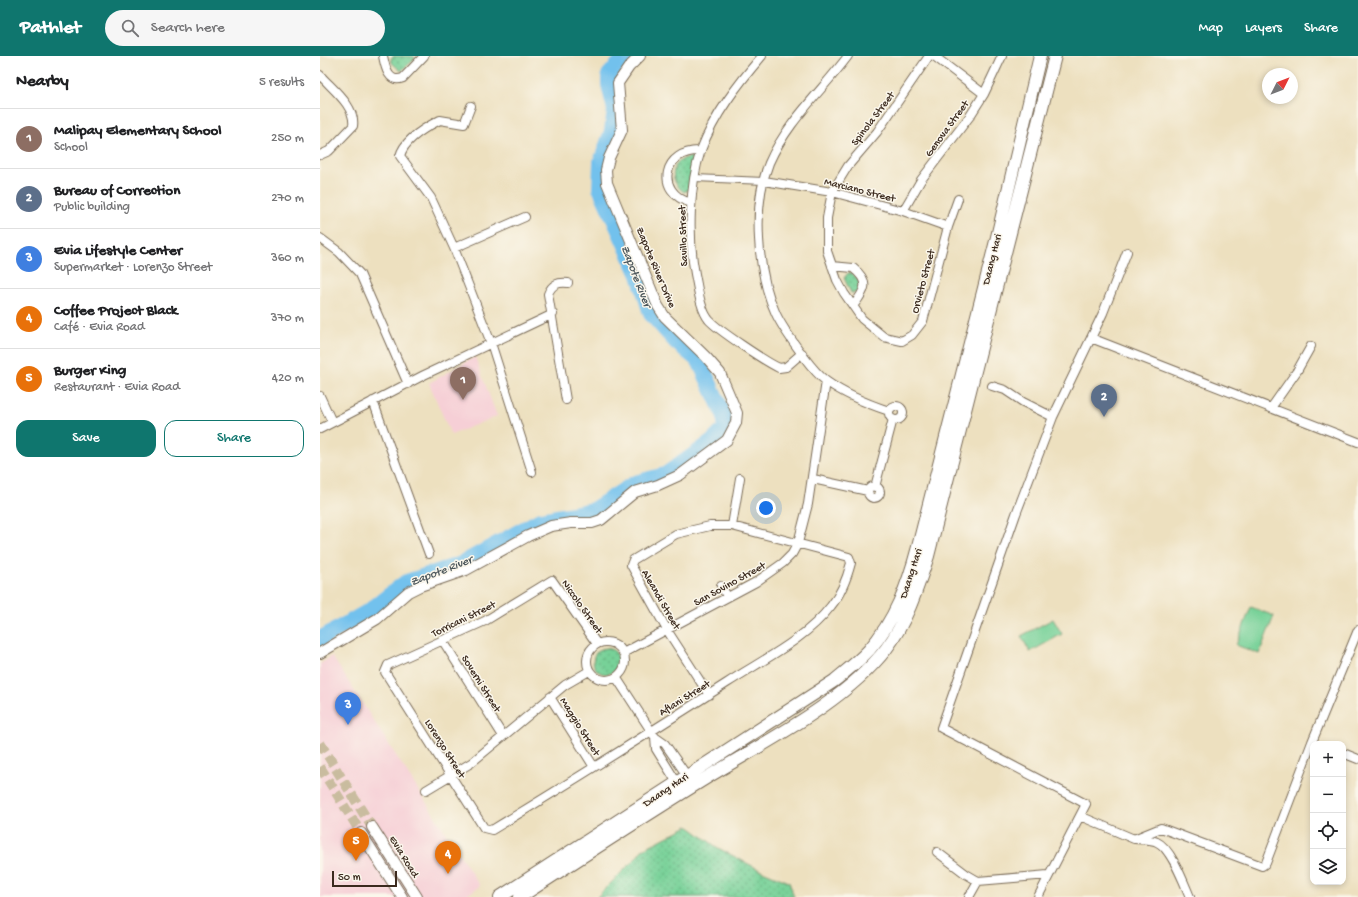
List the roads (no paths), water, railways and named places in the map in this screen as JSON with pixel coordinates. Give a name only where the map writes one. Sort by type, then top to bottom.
[{"type":"main road","name":"Daang Hari","points":[[520,897],[683,792],[798,722],[835,697],[860,678],[886,649],[901,626],[910,609],[928,556],[1003,238],[1040,56]]},
{"type":"main road","name":"Daang Hari","points":[[500,897],[576,849],[686,775],[834,681],[869,651],[895,614],[911,573],[1003,238],[1055,56]]},
{"type":"street","points":[[383,56],[385,69],[394,78],[399,79],[424,56]]},
{"type":"street","name":"Zapote River Drive","points":[[320,653],[377,618],[398,599],[420,586],[466,570],[528,536],[551,526],[571,523],[592,523],[601,520],[635,492],[658,485],[680,475],[727,440],[736,423],[737,413],[720,373],[706,357],[665,317],[658,306],[607,183],[606,170],[609,158],[622,130],[618,83],[629,67],[640,56]]},
{"type":"street","name":"Savillo Street","points":[[762,56],[734,90],[701,151],[691,203],[692,262],[705,313],[709,319],[779,368],[786,367],[802,354]]},
{"type":"street","points":[[813,479],[872,489],[891,415],[826,381],[802,354],[786,332],[775,313],[762,267],[759,218],[764,181],[769,164],[791,125],[848,56]]},
{"type":"street","name":"Spinola Street","points":[[832,192],[848,166],[877,132],[929,56]]},
{"type":"street","points":[[934,56],[984,94]]},
{"type":"street","name":"Genova Street","points":[[903,211],[921,180],[970,116],[984,94],[1002,56]]},
{"type":"street","points":[[320,75],[348,106],[353,114],[354,121],[353,126],[329,150],[320,155]]},
{"type":"street","points":[[471,106],[464,124],[440,120],[406,144],[401,150],[400,156],[431,198],[454,248],[492,343],[532,472]]},
{"type":"street","points":[[691,203],[681,200],[674,195],[670,188],[668,171],[671,163],[683,152],[701,151]]},
{"type":"street","points":[[695,178],[764,181]]},
{"type":"street","name":"Marciano Street","points":[[764,181],[832,192],[903,211],[948,227]]},
{"type":"street","name":"Orvieto Street","points":[[832,192],[827,218],[826,237],[827,251],[837,280],[862,319],[884,337],[902,341],[912,335],[923,321],[948,227],[958,200]]},
{"type":"street","points":[[454,248],[525,217]]},
{"type":"street","points":[[320,238],[339,252],[360,274],[408,384]]},
{"type":"street","points":[[1038,897],[1048,875],[1086,804],[941,728],[1016,514],[1053,417],[1103,313],[1127,252]]},
{"type":"street","points":[[832,266],[853,268],[863,278],[865,284],[864,291],[853,306]]},
{"type":"street","points":[[566,400],[553,314],[548,294],[557,282],[568,283]]},
{"type":"street","points":[[320,429],[373,401],[553,314]]},
{"type":"street","points":[[1091,338],[1358,442]]},
{"type":"street","points":[[1271,408],[1297,372],[1311,346]]},
{"type":"street","name":"San Sovino Street","points":[[623,653],[770,574],[783,563],[798,543],[813,479],[826,381]]},
{"type":"street","points":[[992,386],[1005,390],[1023,402],[1053,417]]},
{"type":"street","points":[[320,396],[332,422]]},
{"type":"street","points":[[373,401],[429,554]]},
{"type":"street","points":[[732,526],[740,478]]},
{"type":"street","name":"Aleandi Street","points":[[709,695],[667,630],[633,570],[631,565],[633,560],[676,534],[710,526],[732,526],[845,555]]},
{"type":"street","name":"Aflani Street","points":[[492,830],[594,767],[653,734],[806,631],[831,606],[841,591],[851,562],[849,557],[845,555]]},
{"type":"street","name":"Torricani Street","points":[[385,672],[388,665],[443,641],[492,617],[552,580]]},
{"type":"street","name":"Niccolo Street","points":[[552,580],[597,644]]},
{"type":"street","points":[[721,586],[727,596]]},
{"type":"street","points":[[1316,741],[1358,630]]},
{"type":"street","name":"Soverni Street","points":[[443,641],[503,736]]},
{"type":"street","points":[[612,643],[623,653],[624,667],[616,677],[601,679],[590,670],[588,656],[597,644],[612,643]]},
{"type":"street","points":[[426,790],[470,762],[565,685],[590,670]]},
{"type":"street","name":"Lorenzo Street","points":[[385,672],[484,828],[492,830]]},
{"type":"street","points":[[616,677],[653,734],[665,744],[694,786]]},
{"type":"street","name":"Maggio Street","points":[[550,697],[594,767]]},
{"type":"street","points":[[653,734],[656,749],[683,792]]},
{"type":"street","points":[[1346,754],[1358,759]]},
{"type":"street","points":[[1134,839],[1161,828],[1262,866],[1266,863],[1310,755]]},
{"type":"street","points":[[1080,816],[1134,839],[1157,841],[1163,846],[1177,868],[1190,897]]},
{"type":"street","name":"Evia Road","points":[[372,827],[417,897]]},
{"type":"street","points":[[362,833],[402,897]]},
{"type":"street","points":[[937,852],[966,874],[978,881],[1048,875]]},
{"type":"street","points":[[969,897],[978,881]]},
{"type":"waterway","name":"Zapote River","points":[[320,639],[369,611],[406,582],[461,564],[540,520],[593,510],[635,483],[665,475],[712,442],[725,429],[725,417],[699,361],[675,341],[651,314],[639,275],[600,188],[601,162],[612,131],[615,110],[609,85],[609,75],[626,56]]},
{"type":"tunnel","points":[[320,743],[372,827]]},
{"type":"tunnel","points":[[320,767],[361,833]]},
{"type":"place","name":"Malipay Elementary School","points":[[463,400]]},
{"type":"place","name":"Bureau of Correction","points":[[1104,417]]},
{"type":"place","name":"Evia Lifestyle Center","points":[[348,725]]},
{"type":"place","name":"Burger King","points":[[356,861]]},
{"type":"place","name":"Coffee Project Black","points":[[448,874]]}]
